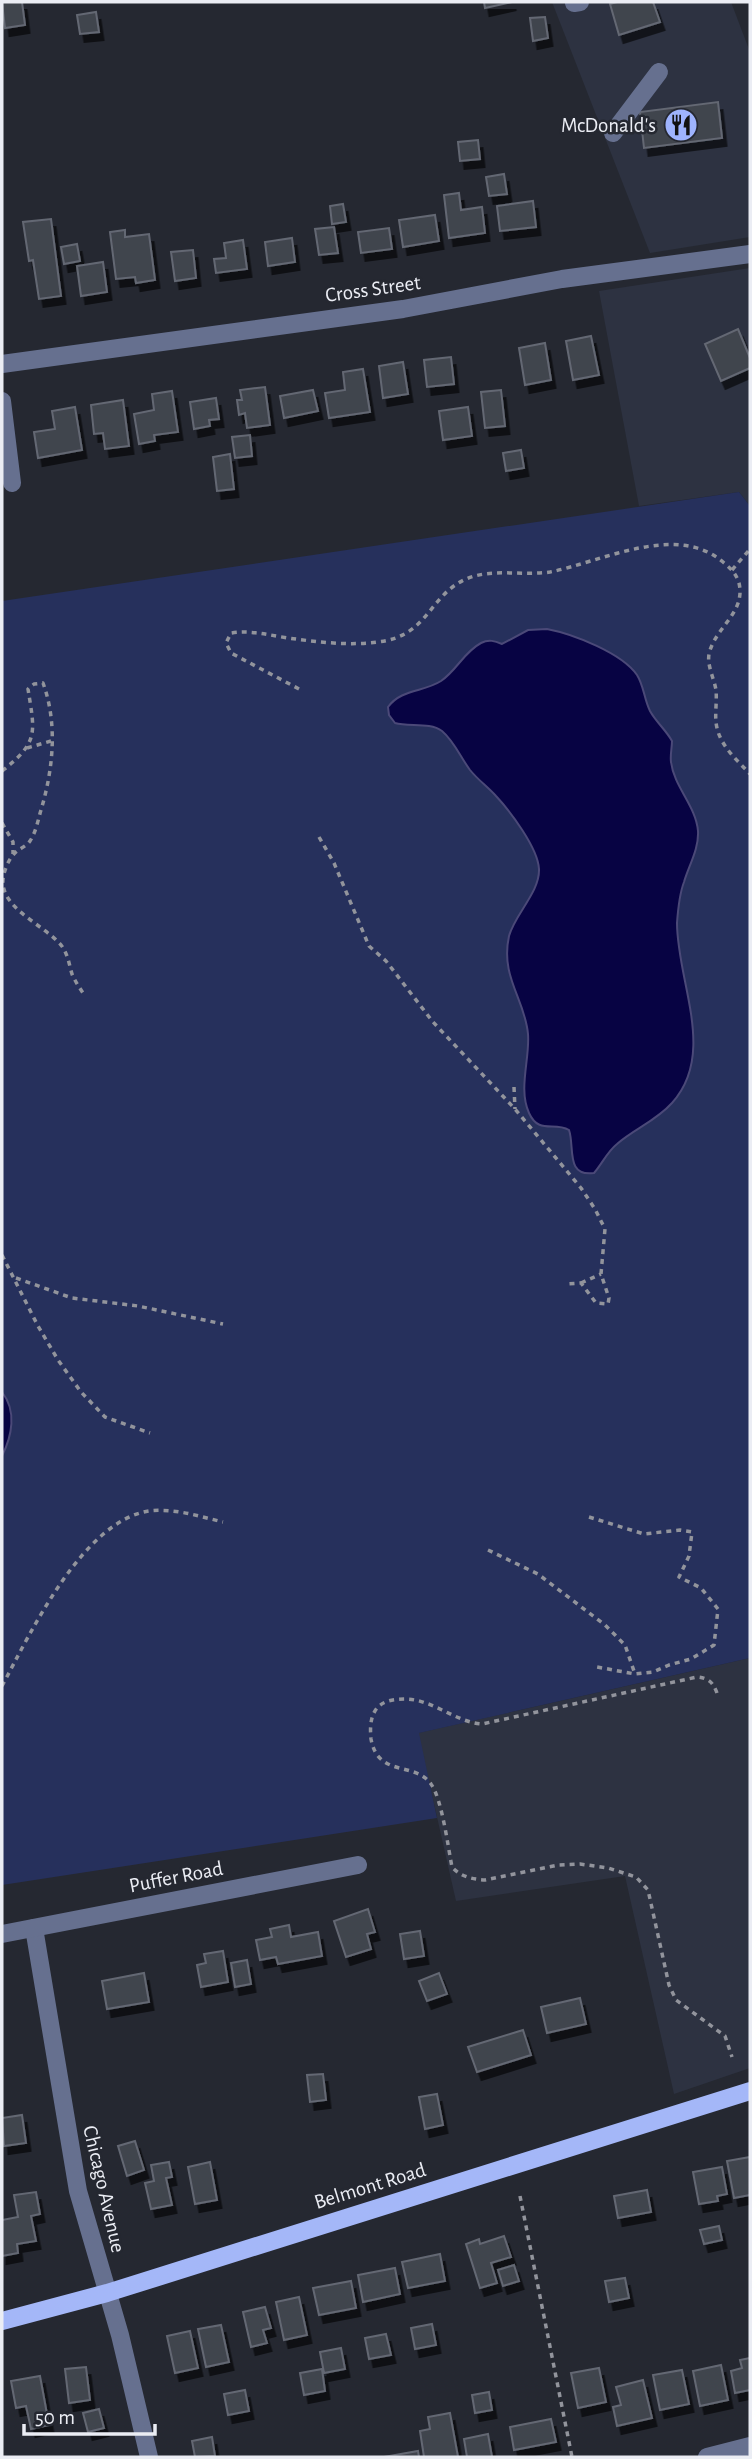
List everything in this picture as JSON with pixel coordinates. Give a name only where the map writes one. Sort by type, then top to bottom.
[{"type":"main road","name":"Belmont Road","points":[[2,2321],[107,2293],[750,2091]]},
{"type":"street","points":[[613,133],[659,72]]},
{"type":"street","name":"Cross Street","points":[[2,365],[403,309],[562,279],[750,254]]},
{"type":"street","points":[[2,401],[12,483]]},
{"type":"street","name":"Puffer Road","points":[[2,1934],[358,1865]]},
{"type":"street","name":"Chicago Avenue","points":[[34,1928],[78,2191],[123,2346],[149,2457]]},
{"type":"street","points":[[707,2457],[750,2446]]},
{"type":"path","points":[[299,689],[230,653],[226,643],[231,633],[246,631],[318,642],[379,642],[404,636],[420,625],[430,610],[458,583],[468,578],[547,572],[625,550],[657,545],[689,547],[716,556],[732,570],[738,580],[739,603],[714,642],[709,655],[716,690],[716,725],[729,752],[750,774]]},
{"type":"path","points":[[732,570],[750,549]]},
{"type":"path","points":[[13,854],[30,842],[48,786],[52,763],[49,698],[43,683],[34,684],[28,690],[34,722],[27,748]]},
{"type":"path","points":[[2,771],[27,748],[51,741]]},
{"type":"path","points":[[2,823],[13,842],[13,854],[2,886],[10,900],[29,920],[61,945],[83,993]]},
{"type":"path","points":[[319,837],[334,863],[369,946],[387,961],[433,1022],[515,1109],[580,1188],[605,1228],[601,1273],[609,1298],[608,1304],[596,1303],[581,1283]]},
{"type":"path","points":[[514,1087],[515,1109]]},
{"type":"path","points":[[2,1255],[38,1326],[81,1392],[105,1417],[150,1433]]},
{"type":"path","points":[[566,1284],[581,1283],[601,1273]]},
{"type":"path","points":[[14,1277],[72,1298],[138,1306],[223,1324]]},
{"type":"path","points":[[2,1686],[41,1614],[99,1535],[123,1519],[147,1511],[170,1510],[223,1522]]},
{"type":"path","points":[[589,1517],[644,1534],[680,1530],[692,1532],[689,1556],[679,1577],[701,1588],[718,1609],[714,1645],[691,1659],[653,1672],[635,1674],[597,1667]]},
{"type":"path","points":[[488,1550],[538,1574],[605,1625],[625,1645],[635,1674]]},
{"type":"path","points":[[717,1693],[707,1678],[697,1677],[482,1724],[427,1702],[394,1699],[381,1704],[373,1714],[370,1730],[373,1747],[379,1758],[431,1783],[452,1867],[458,1873],[485,1880],[558,1865],[580,1864],[608,1868],[636,1877],[648,1890],[669,1984],[676,2000],[725,2036],[732,2057]]},
{"type":"path","points":[[520,2196],[572,2457]]},
{"type":"shaded area","points":[[552,2],[731,2],[750,52],[750,237],[650,253]]},
{"type":"shaded area","points":[[750,268],[750,506],[739,492],[639,506],[599,291]]},
{"type":"shaded area","points":[[739,492],[750,506],[750,1658],[419,1733],[437,1818],[2,1885],[2,601]]},
{"type":"shaded area","points":[[547,629],[570,635],[609,652],[637,675],[650,711],[672,741],[673,771],[693,813],[698,831],[695,851],[681,892],[677,923],[691,1016],[692,1062],[685,1083],[672,1103],[617,1144],[594,1173],[585,1173],[575,1166],[569,1130],[542,1126],[533,1120],[524,1094],[528,1034],[510,976],[507,951],[512,928],[536,886],[539,869],[534,851],[508,811],[470,770],[442,731],[432,727],[395,723],[389,715],[388,707],[399,697],[441,681],[481,643],[492,641],[502,644],[528,630]]},
{"type":"shaded area","points":[[2,1392],[10,1407],[11,1424],[2,1456]]},
{"type":"shaded area","points":[[750,1658],[750,2068],[674,2094],[625,1876],[456,1901],[418,1733]]},
{"type":"building","points":[[2,2],[22,2],[25,25],[5,28]]},
{"type":"building","points":[[484,2],[512,2],[485,8]]},
{"type":"building","points":[[653,2],[660,22],[619,35],[610,4]]},
{"type":"building","points":[[96,12],[99,32],[80,34],[77,15]]},
{"type":"building","points":[[545,17],[548,38],[533,41],[530,18]]},
{"type":"building","name":"McDonald's","points":[[718,102],[722,138],[644,148],[640,112]]},
{"type":"building","points":[[478,140],[480,159],[460,161],[458,142]]},
{"type":"building","points":[[504,174],[507,194],[489,196],[486,177]]},
{"type":"building","points":[[459,193],[461,210],[482,207],[485,233],[449,238],[444,195]]},
{"type":"building","points":[[533,201],[536,227],[500,231],[497,206]]},
{"type":"building","points":[[343,204],[346,222],[332,224],[330,206]]},
{"type":"building","points":[[435,215],[439,241],[403,247],[399,220]]},
{"type":"building","points":[[51,219],[61,296],[39,299],[23,222]]},
{"type":"building","points":[[334,227],[338,253],[319,255],[315,229]]},
{"type":"building","points":[[389,228],[392,249],[361,253],[358,232]]},
{"type":"building","points":[[125,230],[125,237],[149,234],[155,280],[136,283],[135,277],[116,279],[110,232]]},
{"type":"building","points":[[292,238],[295,262],[268,266],[265,242]]},
{"type":"building","points":[[243,240],[247,269],[216,273],[214,259],[226,258],[224,243]]},
{"type":"building","points":[[77,244],[80,261],[64,264],[61,247]]},
{"type":"building","points":[[193,250],[196,278],[175,281],[171,252]]},
{"type":"building","points":[[103,262],[107,292],[81,296],[77,266]]},
{"type":"building","points":[[738,329],[750,358],[750,368],[721,381],[705,344]]},
{"type":"building","points":[[591,336],[599,375],[573,380],[566,341]]},
{"type":"building","points":[[545,343],[551,380],[525,385],[519,348]]},
{"type":"building","points":[[451,357],[454,384],[427,387],[424,360]]},
{"type":"building","points":[[403,362],[408,394],[383,398],[379,366]]},
{"type":"building","points":[[363,369],[370,412],[329,418],[325,393],[345,390],[343,372]]},
{"type":"building","points":[[265,387],[270,425],[247,428],[245,413],[239,415],[237,400],[242,400],[240,390]]},
{"type":"building","points":[[313,390],[318,411],[284,418],[280,396]]},
{"type":"building","points":[[501,390],[505,426],[485,428],[481,392]]},
{"type":"building","points":[[172,391],[178,432],[154,435],[155,441],[139,444],[134,414],[154,410],[152,394]]},
{"type":"building","points":[[216,398],[219,419],[209,420],[210,426],[194,429],[190,402]]},
{"type":"building","points":[[123,400],[129,446],[105,449],[103,433],[94,434],[91,405]]},
{"type":"building","points":[[75,407],[82,450],[38,458],[34,432],[55,429],[52,411]]},
{"type":"building","points":[[468,407],[472,436],[443,440],[439,411]]},
{"type":"building","points":[[250,435],[252,456],[235,458],[232,437]]},
{"type":"building","points":[[521,450],[524,468],[506,471],[503,453]]},
{"type":"building","points":[[230,454],[234,489],[217,491],[213,457]]},
{"type":"building","points":[[368,1909],[375,1932],[367,1934],[371,1949],[346,1957],[334,1921]]},
{"type":"building","points":[[289,1925],[291,1937],[318,1932],[322,1956],[278,1964],[276,1957],[260,1960],[256,1940],[272,1937],[270,1929]]},
{"type":"building","points":[[420,1931],[424,1956],[404,1959],[400,1934]]},
{"type":"building","points":[[223,1951],[228,1982],[201,1987],[197,1965],[206,1963],[204,1954]]},
{"type":"building","points":[[247,1960],[251,1984],[235,1987],[231,1963]]},
{"type":"building","points":[[144,1973],[149,2002],[107,2009],[102,1981]]},
{"type":"building","points":[[439,1973],[447,1994],[427,2001],[419,1981]]},
{"type":"building","points":[[580,1998],[586,2024],[547,2033],[541,2007]]},
{"type":"building","points":[[523,2030],[531,2055],[477,2072],[468,2047]]},
{"type":"building","points":[[323,2074],[326,2100],[310,2102],[307,2075]]},
{"type":"building","points":[[437,2094],[443,2125],[425,2129],[419,2097]]},
{"type":"building","points":[[22,2115],[26,2143],[4,2146],[2,2118]]},
{"type":"building","points":[[135,2141],[144,2170],[127,2176],[118,2146]]},
{"type":"building","points":[[750,2157],[750,2195],[734,2198],[727,2161]]},
{"type":"building","points":[[169,2162],[172,2177],[166,2178],[172,2205],[151,2209],[145,2183],[154,2181],[151,2165]]},
{"type":"building","points":[[210,2162],[217,2200],[195,2204],[188,2167]]},
{"type":"building","points":[[722,2167],[727,2194],[717,2196],[718,2201],[699,2204],[693,2172]]},
{"type":"building","points":[[647,2190],[651,2212],[618,2218],[614,2196]]},
{"type":"building","points":[[36,2192],[40,2214],[31,2216],[36,2241],[17,2244],[18,2253],[2,2256],[2,2220],[18,2217],[14,2195]]},
{"type":"building","points":[[719,2226],[722,2240],[704,2244],[700,2230]]},
{"type":"building","points":[[504,2236],[511,2257],[491,2263],[497,2283],[480,2288],[466,2244],[479,2239],[480,2244]]},
{"type":"building","points":[[440,2254],[445,2281],[408,2288],[402,2262]]},
{"type":"building","points":[[514,2265],[519,2281],[503,2286],[498,2270]]},
{"type":"building","points":[[395,2268],[400,2294],[363,2302],[358,2275]]},
{"type":"building","points":[[625,2278],[629,2298],[609,2302],[605,2281]]},
{"type":"building","points":[[351,2281],[356,2308],[319,2315],[313,2288]]},
{"type":"building","points":[[299,2297],[307,2335],[284,2340],[276,2302]]},
{"type":"building","points":[[265,2307],[271,2328],[263,2330],[267,2343],[251,2347],[243,2312]]},
{"type":"building","points":[[432,2324],[436,2345],[415,2349],[411,2328]]},
{"type":"building","points":[[221,2325],[229,2362],[206,2367],[198,2329]]},
{"type":"building","points":[[190,2331],[198,2368],[175,2373],[167,2336]]},
{"type":"building","points":[[386,2334],[391,2355],[369,2359],[365,2338]]},
{"type":"building","points":[[341,2348],[345,2369],[324,2373],[320,2352]]},
{"type":"building","points":[[750,2358],[750,2390],[735,2393],[731,2371],[742,2368],[740,2360]]},
{"type":"building","points":[[721,2365],[728,2400],[700,2406],[693,2371]]},
{"type":"building","points":[[86,2367],[90,2400],[69,2403],[65,2369]]},
{"type":"building","points":[[599,2368],[606,2402],[578,2408],[571,2373]]},
{"type":"building","points":[[322,2369],[325,2391],[304,2395],[300,2373]]},
{"type":"building","points":[[682,2370],[689,2404],[660,2410],[653,2375]]},
{"type":"building","points":[[40,2376],[49,2425],[31,2429],[26,2406],[16,2408],[11,2381]]},
{"type":"building","points":[[643,2380],[652,2418],[617,2426],[613,2407],[621,2405],[616,2387]]},
{"type":"building","points":[[245,2390],[249,2411],[228,2415],[224,2394]]},
{"type":"building","points":[[489,2392],[492,2410],[475,2413],[472,2395]]},
{"type":"building","points":[[99,2409],[104,2428],[88,2432],[83,2413]]},
{"type":"building","points":[[450,2413],[458,2457],[424,2457],[420,2431],[430,2429],[428,2417]]},
{"type":"building","points":[[551,2419],[556,2442],[514,2450],[510,2427]]},
{"type":"building","points":[[488,2434],[492,2457],[467,2457],[464,2439]]},
{"type":"building","points":[[212,2437],[215,2456],[195,2457],[192,2441]]},
{"type":"building","points":[[418,2451],[419,2457],[384,2457]]},
{"type":"place","name":"McDonald's","points":[[681,125]]}]
